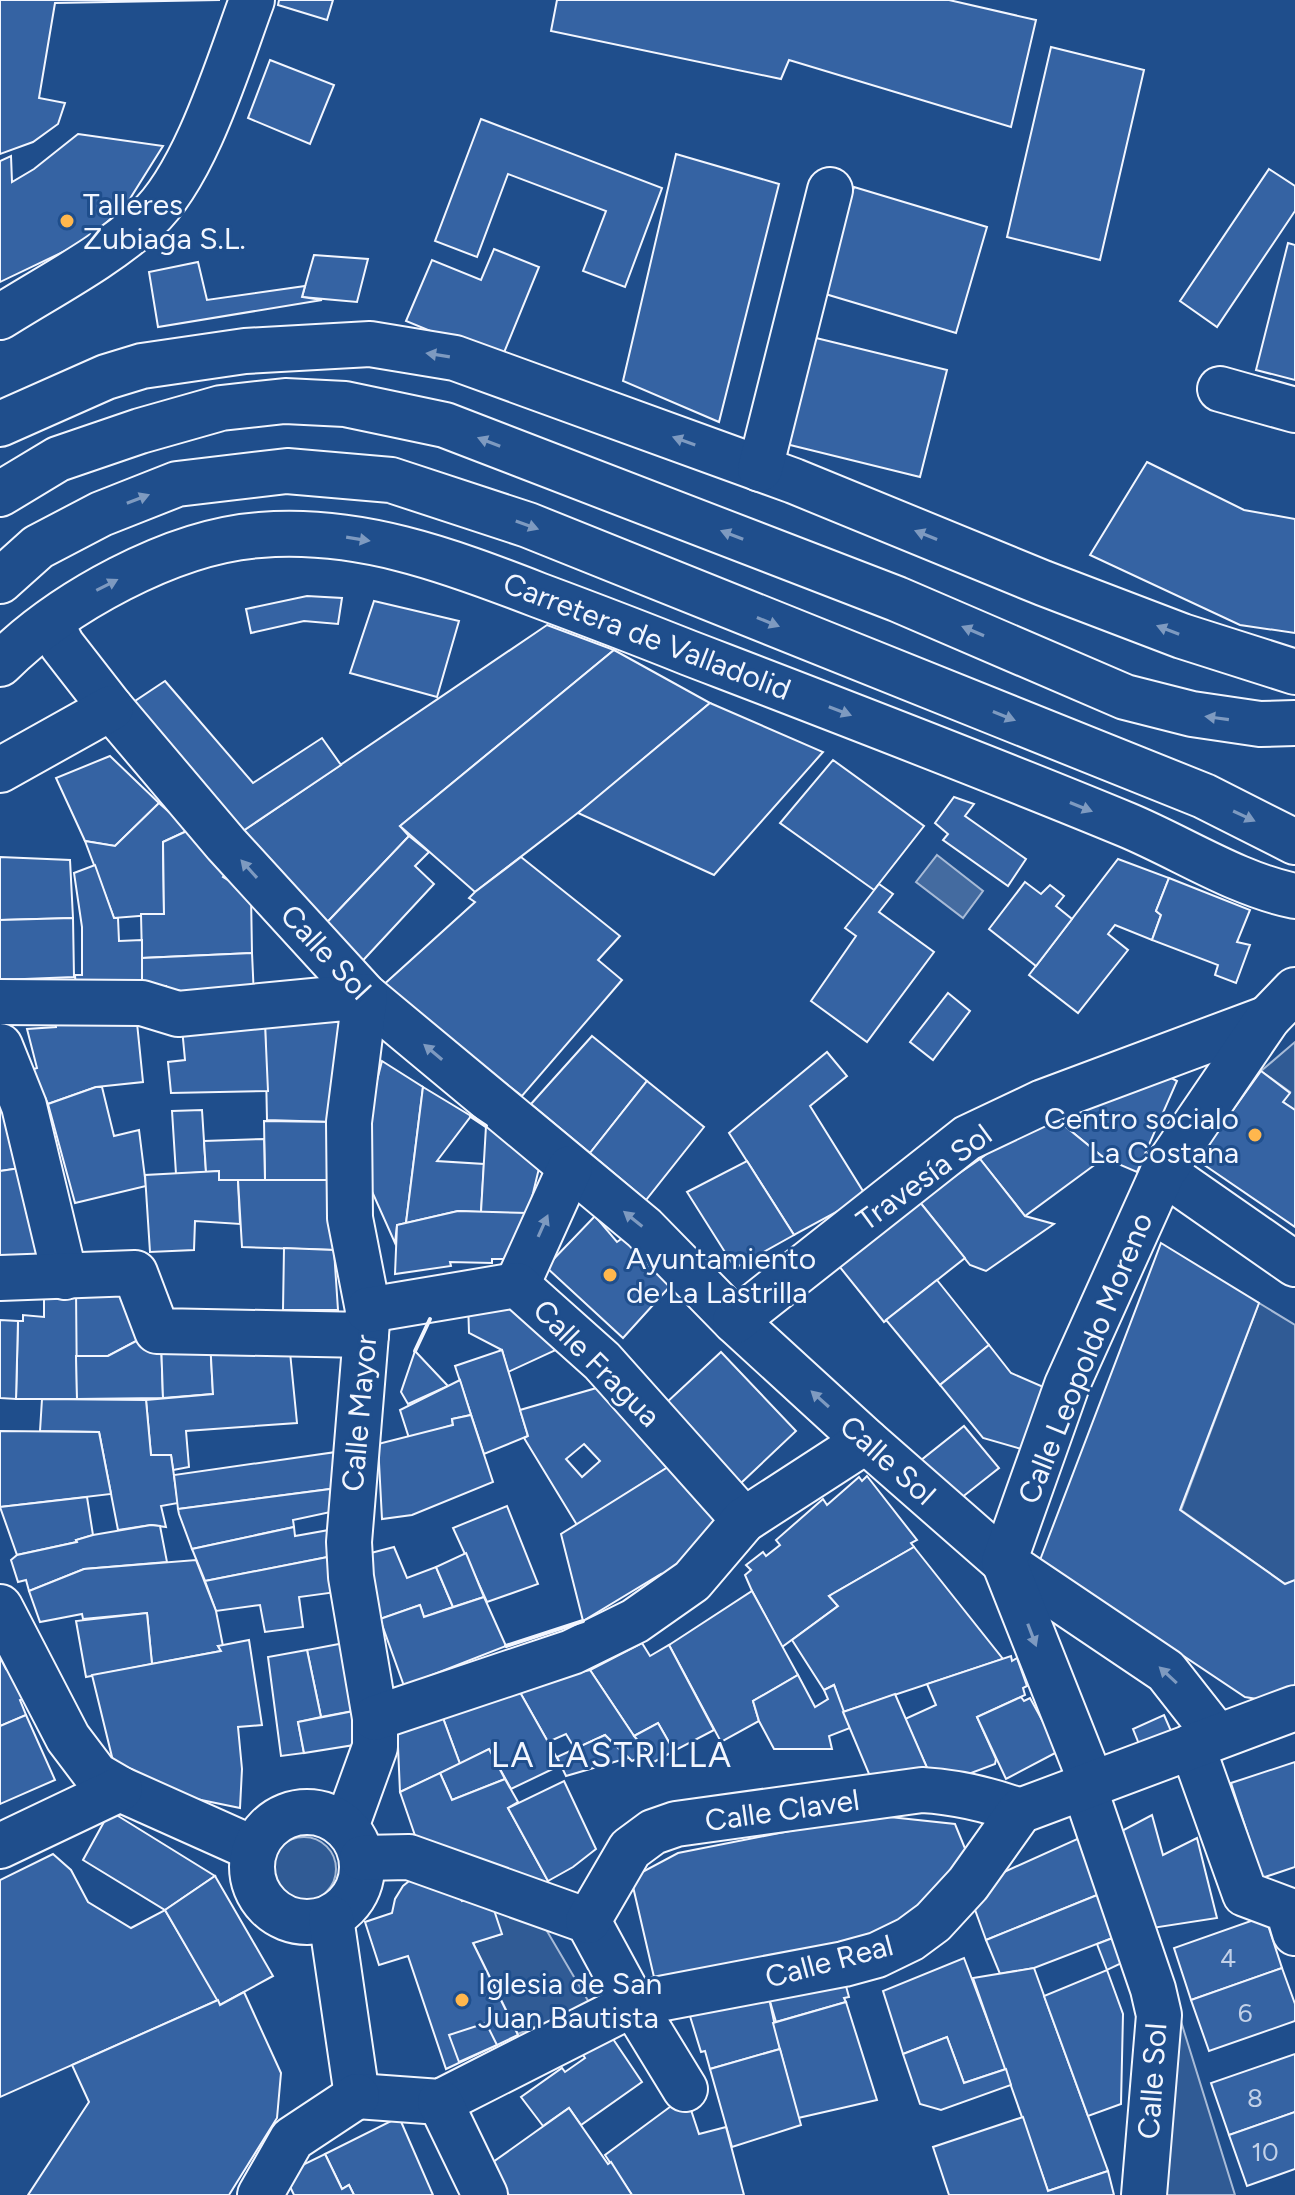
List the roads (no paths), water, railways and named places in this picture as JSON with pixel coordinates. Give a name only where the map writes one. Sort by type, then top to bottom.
[{"type":"main road","points":[[0,317],[108,249],[149,217],[179,179],[218,92],[252,0]]},
{"type":"main road","points":[[760,469],[830,190]]},
{"type":"main road","points":[[0,424],[106,377],[142,366],[245,351],[370,344],[455,358],[760,469],[1182,636],[1295,672]]},
{"type":"main road","points":[[1220,389],[1295,410]]},
{"type":"main road","points":[[0,494],[58,459],[221,408],[285,401],[345,404],[445,425],[897,599],[1125,697],[1192,714],[1260,724],[1295,723]]},
{"type":"main road","name":"Carretera de Valladolid","points":[[0,581],[38,547],[101,514],[177,484],[287,471],[391,480],[543,531],[1204,796],[1295,842]]},
{"type":"main road","name":"Carretera de Valladolid","points":[[0,664],[15,649],[97,590],[147,565],[202,546],[258,535],[355,537],[448,560],[477,571],[854,716],[1130,826],[1250,882],[1295,896]]},
{"type":"main road","name":"Calle Sol","points":[[51,623],[62,645],[111,708],[226,844],[365,996],[644,1228],[735,1321],[1004,1562],[1166,1671],[1204,1741],[1245,1894],[1288,1910],[1295,1933]]},
{"type":"main road","points":[[0,770],[111,708]]},
{"type":"main road","points":[[0,1002],[142,1003],[178,1014],[365,996]]},
{"type":"main road","name":"Calle Mayor","points":[[354,1842],[375,1747],[375,1718],[351,1577],[349,1542],[367,1323],[350,1218],[349,1122],[365,996]]},
{"type":"main road","name":"Travesía Sol","points":[[735,1321],[967,1138],[1043,1102],[1209,1040],[1282,1004]]},
{"type":"main road","name":"Calle Leopoldo Moreno","points":[[1004,1562],[1067,1385],[1163,1172],[1282,1004]]},
{"type":"main road","points":[[1209,1040],[1195,1055],[1192,1064],[1201,1079],[1226,1079]]},
{"type":"main road","points":[[0,1046],[24,1106],[65,1277],[0,1278]]},
{"type":"main road","points":[[517,1285],[570,1168]]},
{"type":"main road","points":[[1163,1172],[1295,1264]]},
{"type":"main road","name":"Calle Fragua","points":[[65,1277],[135,1273],[157,1331],[367,1323],[517,1285],[602,1361],[744,1520]]},
{"type":"main road","points":[[375,1718],[572,1652],[635,1621],[692,1581],[744,1520],[866,1441]]},
{"type":"main road","points":[[1004,1562],[1088,1785]]},
{"type":"main road","points":[[0,1607],[68,1738],[96,1775],[120,1789],[254,1849]]},
{"type":"main road","points":[[1020,1811],[1295,1708]]},
{"type":"main road","name":"Calle Sol","points":[[1088,1785],[1159,2015],[1144,2195]]},
{"type":"main road","points":[[0,1846],[120,1789]]},
{"type":"main road","name":"Calle Clavel","points":[[588,1921],[630,1849],[653,1832],[676,1824],[922,1790],[954,1792],[1020,1811]]},
{"type":"main road","name":"Calle Real","points":[[440,2102],[633,2004],[844,1964],[877,1955],[910,1939],[952,1904],[1020,1811]]},
{"type":"main road","points":[[313,1812],[330,1817],[354,1842],[362,1876],[357,1893],[346,1908],[331,1918],[304,1923],[278,1915],[264,1902],[255,1886],[252,1867],[254,1849],[264,1832],[278,1820],[295,1813],[313,1812]]},
{"type":"main road","points":[[354,1842],[409,1857],[588,1921],[633,2004],[685,2089]]},
{"type":"main road","points":[[331,1918],[357,2096]]},
{"type":"main road","points":[[260,2195],[292,2139],[357,2096],[440,2102],[485,2195]]},
{"type":"place","name":"Talleres Zubiaga S.L.","points":[[67,221]]},
{"type":"place","name":"Centro socialo La Costana","points":[[1255,1135]]},
{"type":"place","name":"Ayuntamiento de La Lastrilla","points":[[610,1275]]},
{"type":"place","name":"Iglesia de San Juan Bautista","points":[[462,2000]]},
{"type":"district","name":"LA LASTRILLA","points":[[612,1755]]}]
